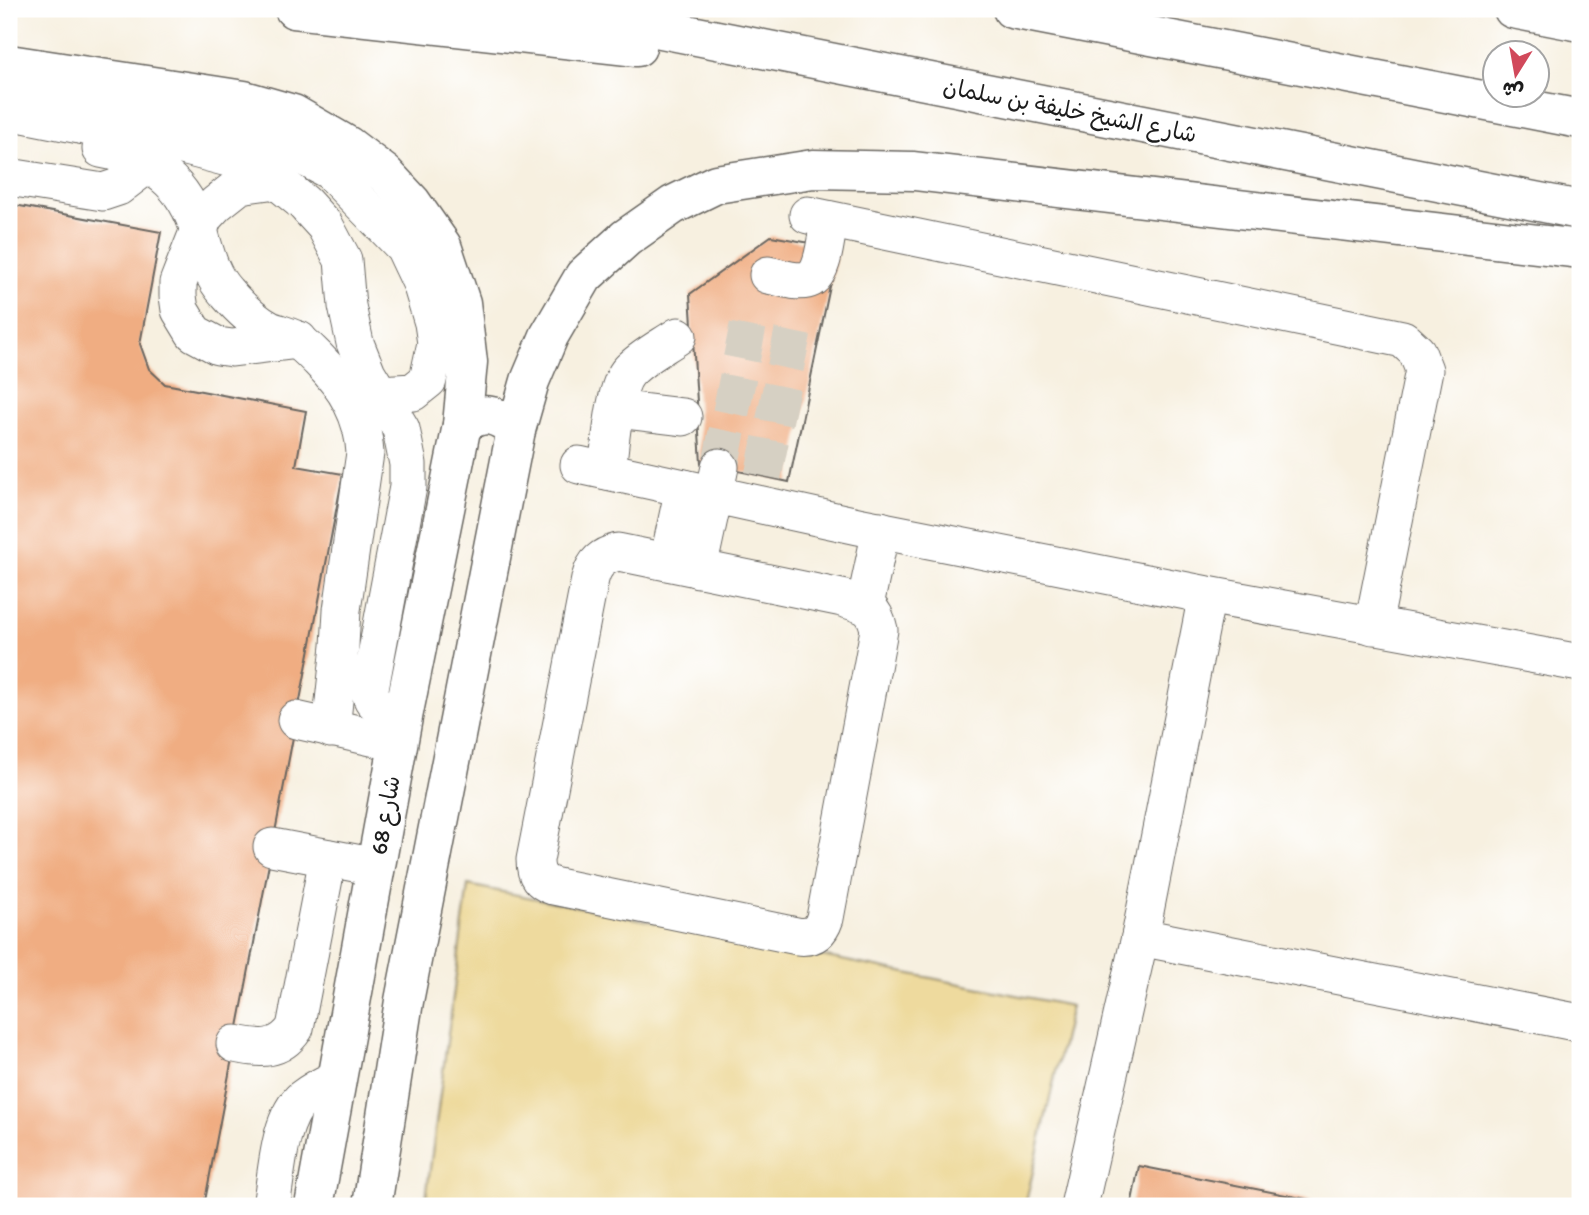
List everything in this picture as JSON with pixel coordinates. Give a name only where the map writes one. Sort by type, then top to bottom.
[{"type":"main road","points":[[294,9],[904,77]]},
{"type":"main road","name":"شارع الشيخ خليفة بن سلمان","points":[[560,9],[1580,210]]},
{"type":"main road","points":[[1012,9],[1580,119]]},
{"type":"main road","points":[[1513,9],[1580,22]]},
{"type":"main road","name":"شارع 68","points":[[9,64],[244,100],[293,114],[348,146],[385,174],[412,203],[442,246],[461,303],[468,362],[462,425],[401,727],[314,1206]]},
{"type":"main road","points":[[372,1206],[407,988],[516,430],[530,381],[549,336],[584,276],[626,238],[673,205],[716,184],[813,169],[914,171],[1580,249]]},
{"type":"main road","points":[[462,425],[475,416],[491,415],[516,430]]},
{"type":"street","points":[[9,74],[77,97],[279,144],[330,171],[404,247],[421,283],[433,323],[436,343],[428,380],[413,392],[380,394]]},
{"type":"street","points":[[9,111],[202,150],[246,165],[276,180],[325,226],[343,260],[347,306],[355,343],[367,373],[401,429],[408,464],[408,487],[370,696],[374,703],[401,727]]},
{"type":"street","points":[[9,131],[123,153],[148,164],[179,190],[191,207],[208,262],[222,288],[243,311],[268,329],[296,340],[324,366],[346,392],[359,417],[365,453],[342,610],[331,729]]},
{"type":"street","points":[[9,177],[103,192],[118,187],[148,164]]},
{"type":"street","points":[[276,180],[240,185],[216,204],[204,218],[178,283],[180,310],[194,333],[218,346],[232,348],[318,339],[337,326],[347,306]]},
{"type":"street","points":[[768,275],[797,280],[807,280],[815,276],[820,267],[819,218],[1403,339],[1417,352],[1424,370],[1373,626]]},
{"type":"street","points":[[677,336],[628,371],[620,386],[616,409],[593,468],[760,490],[869,528],[1207,595],[1580,663]]},
{"type":"street","points":[[616,409],[683,417]]},
{"type":"street","points":[[683,566],[706,483]]},
{"type":"street","points":[[854,601],[869,528]]},
{"type":"street","points":[[618,552],[683,566],[854,601],[877,620],[878,630],[825,918],[816,934],[797,936],[544,883],[535,868],[593,568],[599,560],[618,552]]},
{"type":"street","points":[[1079,1206],[1140,937],[1207,595]]},
{"type":"street","points":[[296,720],[331,729],[401,727]]},
{"type":"street","points":[[272,847],[376,867]]},
{"type":"street","points":[[235,1044],[259,1049],[270,1048],[289,1037],[298,1017],[328,858]]},
{"type":"street","points":[[1140,937],[1580,1023]]},
{"type":"street","points":[[312,939],[360,950]]},
{"type":"street","points":[[271,1206],[284,1131],[290,1113],[303,1098],[337,1079]]},
{"type":"sand","points":[[468,885],[1071,1006],[1025,1206],[425,1206]]},
{"type":"building","points":[[9,204],[161,232],[140,344],[149,369],[165,384],[306,411],[296,466],[343,474],[204,1206],[9,1206]]},
{"type":"building","points":[[771,236],[838,248],[789,482],[701,463],[690,294]]},
{"type":"building","points":[[1139,1166],[1337,1205],[1337,1206],[1131,1206]]},
{"type":"tunnel","points":[[720,467],[748,326]]},
{"type":"tunnel","points":[[763,476],[793,331]]}]
